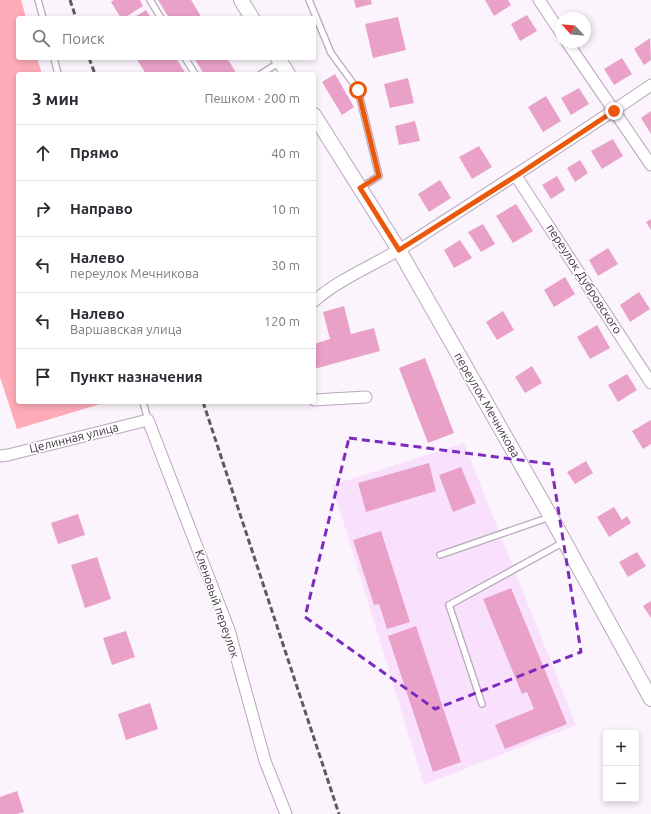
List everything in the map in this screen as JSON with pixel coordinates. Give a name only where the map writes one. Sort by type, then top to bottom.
[{"type":"street","points":[[241,0],[251,16]]},
{"type":"street","points":[[539,0],[555,24]]},
{"type":"street","points":[[571,48],[651,165]]},
{"type":"street","points":[[279,60],[287,72]]},
{"type":"street","points":[[316,299],[329,288],[399,250],[516,176],[651,85]]},
{"type":"street","name":"переулок Мечникова","points":[[316,119],[399,250],[551,517],[651,699]]},
{"type":"street","name":"переулок Дубровского","points":[[516,176],[651,383]]},
{"type":"street","points":[[316,400],[366,397]]},
{"type":"street","name":"Целинная улица","points":[[0,456],[148,420]]},
{"type":"street","name":"Кленовый переулок","points":[[148,420],[229,630],[265,761],[286,814]]},
{"type":"lane","points":[[38,0],[42,16]]},
{"type":"lane","points":[[150,0],[160,16]]},
{"type":"lane","points":[[308,0],[315,16]]},
{"type":"lane","points":[[316,18],[331,53],[358,90],[379,176],[360,188]]},
{"type":"lane","points":[[54,60],[58,72]]},
{"type":"lane","points":[[186,60],[194,72]]},
{"type":"lane","points":[[264,72],[279,60]]},
{"type":"lane","points":[[144,404],[148,420]]},
{"type":"lane","points":[[440,555],[551,517]]},
{"type":"lane","points":[[482,704],[449,605],[564,542]]},
{"type":"highlighted area","points":[[349,438],[551,464],[581,652],[435,709],[305,617]]},
{"type":"shaded area","points":[[0,0],[21,0],[25,16],[16,16],[16,60],[38,60],[41,72],[16,72],[16,404],[100,404],[17,429],[0,377]]},
{"type":"shaded area","points":[[464,443],[576,725],[424,785],[332,485]]},
{"type":"building","points":[[114,0],[140,0],[143,6],[127,16],[120,16],[111,2]]},
{"type":"building","points":[[158,0],[191,0],[201,16],[168,16]]},
{"type":"building","points":[[354,0],[371,0],[372,4],[356,8]]},
{"type":"building","points":[[485,0],[508,0],[511,5],[494,16]]},
{"type":"building","points":[[146,10],[150,16],[136,16]]},
{"type":"building","points":[[527,15],[537,31],[520,41],[511,24]]},
{"type":"building","points":[[398,17],[406,50],[373,58],[365,24]]},
{"type":"building","points":[[650,38],[651,60],[644,65],[634,49]]},
{"type":"building","points":[[622,58],[632,74],[614,85],[604,69]]},
{"type":"building","points":[[137,60],[177,60],[185,72],[145,72]]},
{"type":"building","points":[[195,60],[228,60],[236,72],[203,72]]},
{"type":"building","points":[[335,74],[354,107],[342,115],[322,82]]},
{"type":"building","points":[[408,78],[414,103],[390,108],[384,84]]},
{"type":"building","points":[[579,88],[589,104],[571,115],[561,98]]},
{"type":"building","points":[[546,96],[561,121],[543,132],[528,107]]},
{"type":"building","points":[[651,111],[651,134],[641,118]]},
{"type":"building","points":[[415,121],[420,141],[399,145],[395,126]]},
{"type":"building","points":[[613,139],[623,156],[602,169],[591,151]]},
{"type":"building","points":[[479,146],[492,167],[472,179],[459,157]]},
{"type":"building","points":[[580,160],[588,173],[575,182],[567,168]]},
{"type":"building","points":[[557,176],[565,190],[551,199],[542,185]]},
{"type":"building","points":[[440,180],[451,198],[429,212],[418,194]]},
{"type":"building","points":[[516,204],[533,231],[513,243],[496,216]]},
{"type":"building","points":[[651,219],[651,230],[646,222]]},
{"type":"building","points":[[483,224],[495,244],[481,252],[468,232]]},
{"type":"building","points":[[460,240],[472,258],[454,268],[444,250]]},
{"type":"building","points":[[608,248],[618,264],[598,276],[589,260]]},
{"type":"building","points":[[565,277],[575,294],[554,307],[544,290]]},
{"type":"building","points":[[639,292],[650,309],[630,322],[620,305]]},
{"type":"building","points":[[344,306],[351,334],[374,328],[380,351],[316,368],[316,343],[330,339],[323,312]]},
{"type":"building","points":[[503,311],[514,330],[497,340],[486,322]]},
{"type":"building","points":[[597,325],[610,348],[590,359],[577,337]]},
{"type":"building","points":[[425,358],[454,433],[428,443],[399,368]]},
{"type":"building","points":[[532,366],[542,383],[525,393],[515,377]]},
{"type":"building","points":[[627,374],[637,390],[618,402],[608,385]]},
{"type":"building","points":[[651,420],[651,444],[643,449],[632,431]]},
{"type":"building","points":[[586,461],[593,473],[575,484],[567,472]]},
{"type":"building","points":[[429,463],[436,491],[366,512],[358,483]]},
{"type":"building","points":[[461,467],[476,503],[453,512],[439,475]]},
{"type":"building","points":[[614,507],[622,520],[627,516],[631,523],[609,537],[597,517]]},
{"type":"building","points":[[78,514],[85,535],[58,544],[51,523]]},
{"type":"building","points":[[381,531],[410,622],[387,629],[379,604],[374,605],[353,540]]},
{"type":"building","points":[[637,552],[646,566],[628,577],[619,562]]},
{"type":"building","points":[[97,557],[111,599],[85,608],[71,565]]},
{"type":"building","points":[[511,588],[567,724],[505,749],[495,725],[534,709],[527,692],[522,694],[483,599]]},
{"type":"building","points":[[651,601],[651,618],[643,606]]},
{"type":"building","points":[[416,626],[461,762],[433,772],[388,636]]},
{"type":"building","points":[[126,631],[135,657],[112,665],[103,638]]},
{"type":"building","points":[[150,703],[158,729],[126,740],[118,714]]},
{"type":"building","points":[[17,791],[24,812],[17,814],[0,814],[0,797]]},
{"type":"railway","points":[[70,0],[75,16]]},
{"type":"railway","points":[[90,60],[94,72]]},
{"type":"railway","points":[[204,404],[339,814]]},
{"type":"route","points":[[358,90],[379,176],[360,188],[399,250],[516,176],[614,111]]}]
